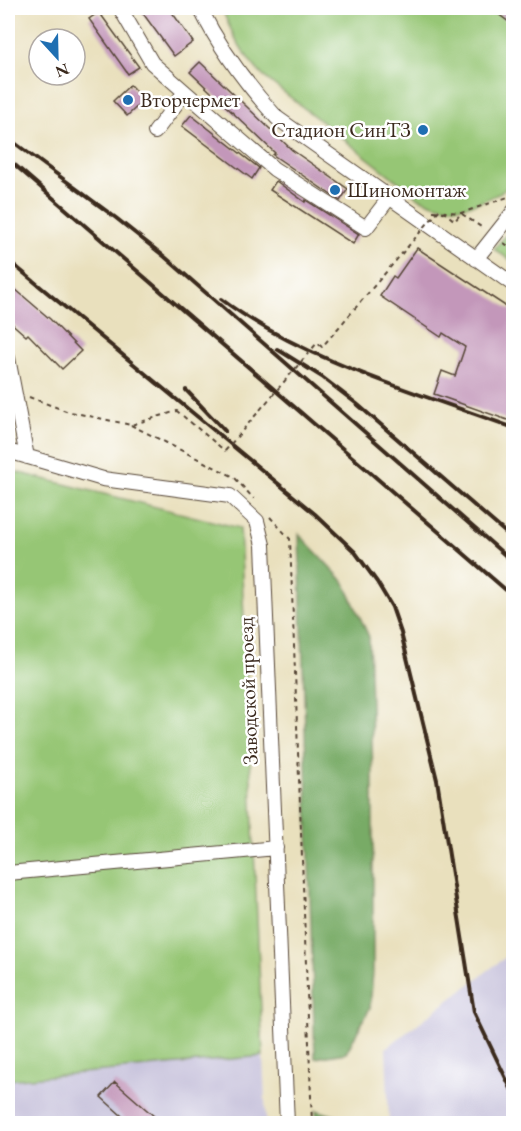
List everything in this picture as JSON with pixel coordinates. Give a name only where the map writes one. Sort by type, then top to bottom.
[{"type":"street","points":[[120,8],[152,63],[274,169],[366,228],[388,198]]},
{"type":"street","points":[[200,8],[225,54],[249,88],[277,118],[513,285]]},
{"type":"street","points":[[155,132],[185,92]]},
{"type":"street","points":[[476,259],[513,211]]},
{"type":"street","points":[[8,358],[27,457]]},
{"type":"street","name":"Заводской проезд","points":[[8,451],[103,479],[230,496],[257,521],[263,545],[287,1124]]},
{"type":"street","points":[[8,873],[276,848]]},
{"type":"path","points":[[427,211],[461,213],[513,195]]},
{"type":"path","points":[[13,391],[66,411],[131,425],[177,411],[225,451],[317,343],[322,347],[440,208],[455,221],[461,213]]},
{"type":"shaded area","points":[[507,956],[514,960],[513,1123],[389,1123],[386,1048]]},
{"type":"shaded area","points":[[263,1056],[266,1123],[8,1124],[8,1080]]},
{"type":"green space","name":"Стадион СинТЗ","points":[[222,8],[513,8],[513,184],[480,202],[461,207],[439,205],[419,198],[263,76],[239,44]]},
{"type":"green space","points":[[513,226],[513,262],[494,249]]},
{"type":"green space","points":[[8,470],[240,528],[263,1056],[8,1080]]},
{"type":"green space","points":[[299,534],[344,582],[369,637],[373,777],[373,972],[370,1008],[346,1053],[315,1058]]},
{"type":"green space","points":[[316,1110],[352,1121],[352,1123],[317,1123]]},
{"type":"building","points":[[139,8],[169,8],[193,42],[174,56]]},
{"type":"building","points":[[490,8],[513,8],[513,25]]},
{"type":"building","points":[[99,12],[139,67],[128,74],[89,19]]},
{"type":"building","points":[[200,62],[292,150],[348,189],[340,201],[273,155],[275,153],[190,72]]},
{"type":"building","name":"Вторчермет","points":[[130,85],[144,100],[127,116],[113,101]]},
{"type":"building","points":[[191,115],[259,168],[252,179],[182,126]]},
{"type":"building","points":[[276,181],[305,202],[306,200],[359,234],[353,244],[270,190]]},
{"type":"building","points":[[417,248],[513,311],[513,422],[434,394],[442,371],[455,376],[465,347],[443,333],[441,337],[380,296],[393,276],[396,278]]},
{"type":"building","points":[[8,283],[50,319],[81,351],[62,369],[28,334],[26,336],[8,320]]},
{"type":"building","points":[[115,1082],[163,1124],[131,1124],[101,1097]]},
{"type":"railway","points":[[8,138],[165,257],[514,563]]},
{"type":"railway","points":[[8,159],[514,597]]},
{"type":"railway","points":[[8,260],[315,514],[355,552],[377,582],[392,607],[401,633],[437,780],[474,1012],[514,1095]]},
{"type":"railway","points":[[221,299],[253,321],[324,358],[400,388],[514,428]]},
{"type":"railway","points":[[277,349],[322,377],[357,404],[514,540]]},
{"type":"railway","points":[[186,390],[225,431]]},
{"type":"place","name":"Вторчермет","points":[[128,100]]},
{"type":"place","name":"Стадион СинТЗ","points":[[423,130]]},
{"type":"place","name":"Шиномонтаж","points":[[335,190]]}]
